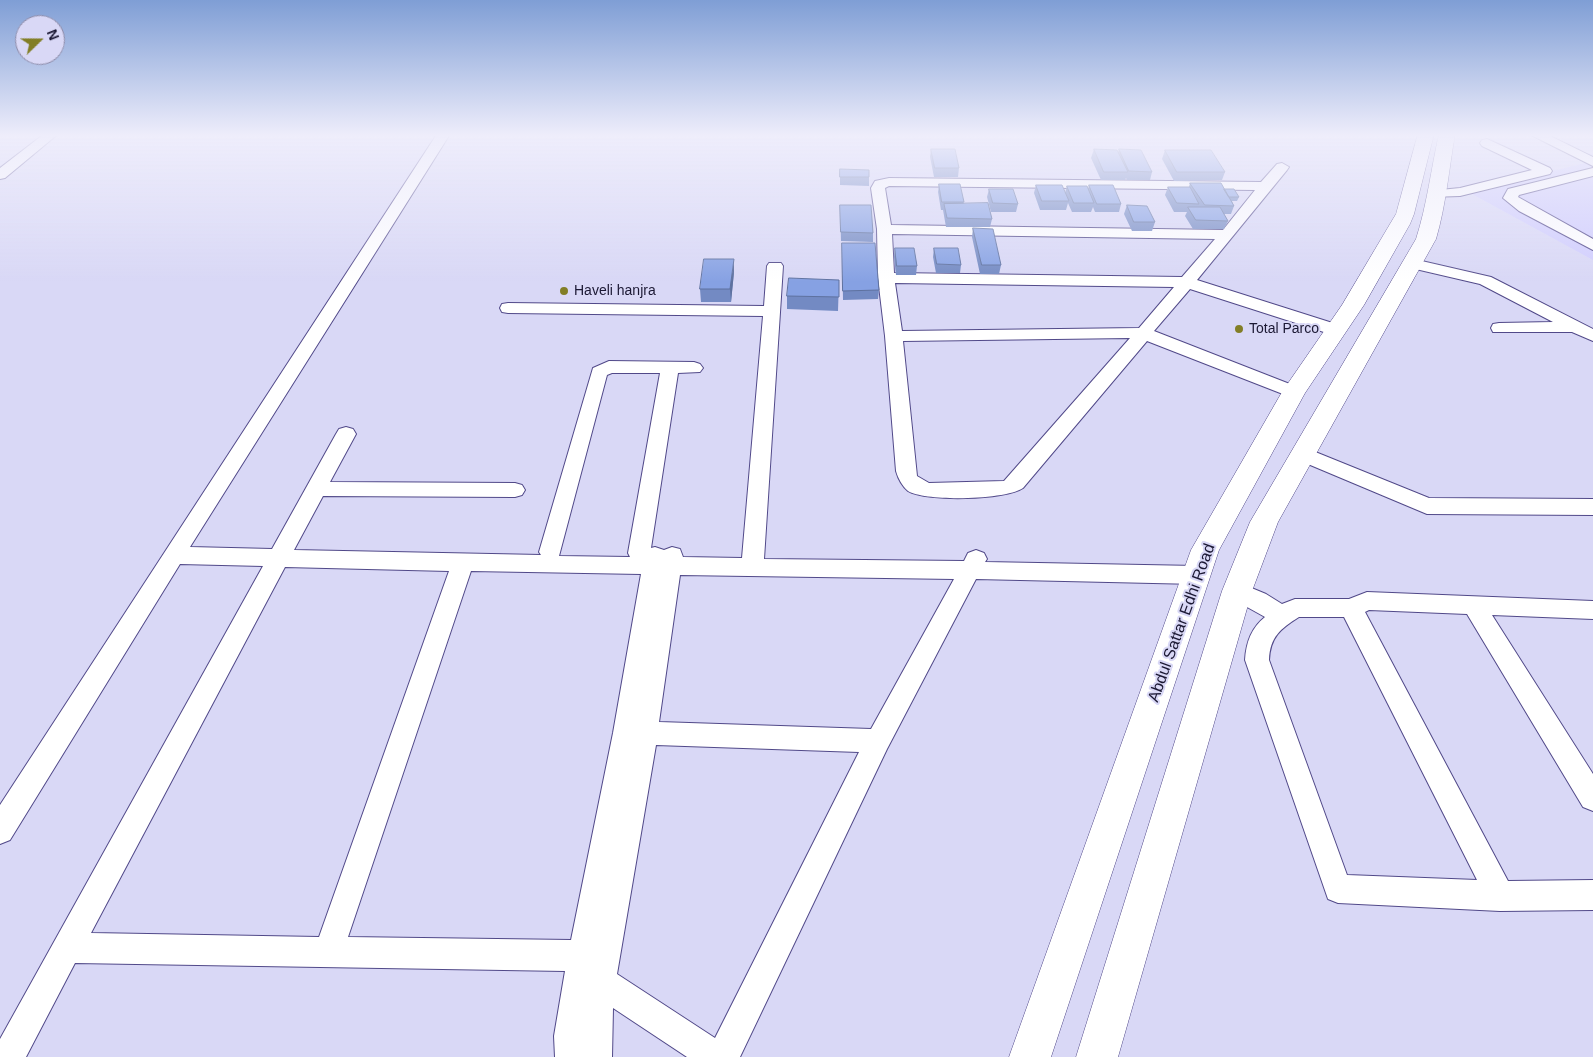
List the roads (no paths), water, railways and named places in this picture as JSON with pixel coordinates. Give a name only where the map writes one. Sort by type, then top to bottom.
[{"type":"main road","name":"Abdul Sattar Edhi Road","points":[[1097,1057],[1237,591],[1264,522],[1426,239],[1434,213],[1424,191],[1424,183]]},
{"type":"main road","name":"Abdul Sattar Edhi Road","points":[[1030,1057],[1210,541],[1294,392],[1353,306],[1400,224],[1424,191],[1427,183]]},
{"type":"street","points":[[0,830],[412,183]]},
{"type":"street","points":[[882,183],[878,188],[884,229],[886,278],[894,336],[906,471],[912,484],[928,490],[1001,489],[1016,483],[1227,235],[1267,183]]},
{"type":"street","points":[[1010,183],[1265,186]]},
{"type":"street","points":[[1424,191],[1460,192],[1495,183]]},
{"type":"street","points":[[1548,183],[1513,192],[1510,198],[1524,208],[1593,245]]},
{"type":"street","points":[[884,229],[1227,235]]},
{"type":"street","points":[[1413,264],[1484,280],[1593,336]]},
{"type":"street","points":[[753,561],[776,266]]},
{"type":"street","points":[[886,278],[1186,282],[1336,330]]},
{"type":"street","points":[[508,308],[772,311]]},
{"type":"street","points":[[1500,328],[1576,327]]},
{"type":"street","points":[[894,336],[1143,334],[1294,392]]},
{"type":"street","points":[[550,552],[599,372],[609,367],[694,368]]},
{"type":"street","points":[[596,1057],[596,965],[636,733],[658,559],[670,368]]},
{"type":"street","points":[[8,1057],[346,434]]},
{"type":"street","points":[[1302,454],[1427,506],[1593,507]]},
{"type":"street","points":[[317,489],[515,490]]},
{"type":"street","points":[[178,549],[463,562],[658,559],[1199,569]]},
{"type":"street","points":[[282,553],[550,552],[658,559]]},
{"type":"street","points":[[328,953],[463,562]]},
{"type":"street","points":[[724,1057],[878,741],[974,564]]},
{"type":"street","points":[[1237,591],[1282,616]]},
{"type":"street","points":[[1593,610],[1367,601],[1351,608],[1295,608],[1268,628],[1258,644],[1257,660],[1338,889],[1500,896],[1593,895]]},
{"type":"street","points":[[1473,605],[1593,798]]},
{"type":"street","points":[[1351,608],[1500,896]]},
{"type":"street","points":[[636,733],[878,741]]},
{"type":"street","points":[[68,948],[328,953],[596,965],[716,1057]]},
{"type":"street","points":[[571,1057],[570,1036],[596,965]]},
{"type":"place","name":"Haveli hanjra","points":[[564,291]]},
{"type":"place","name":"Total Parco","points":[[1239,329]]}]
